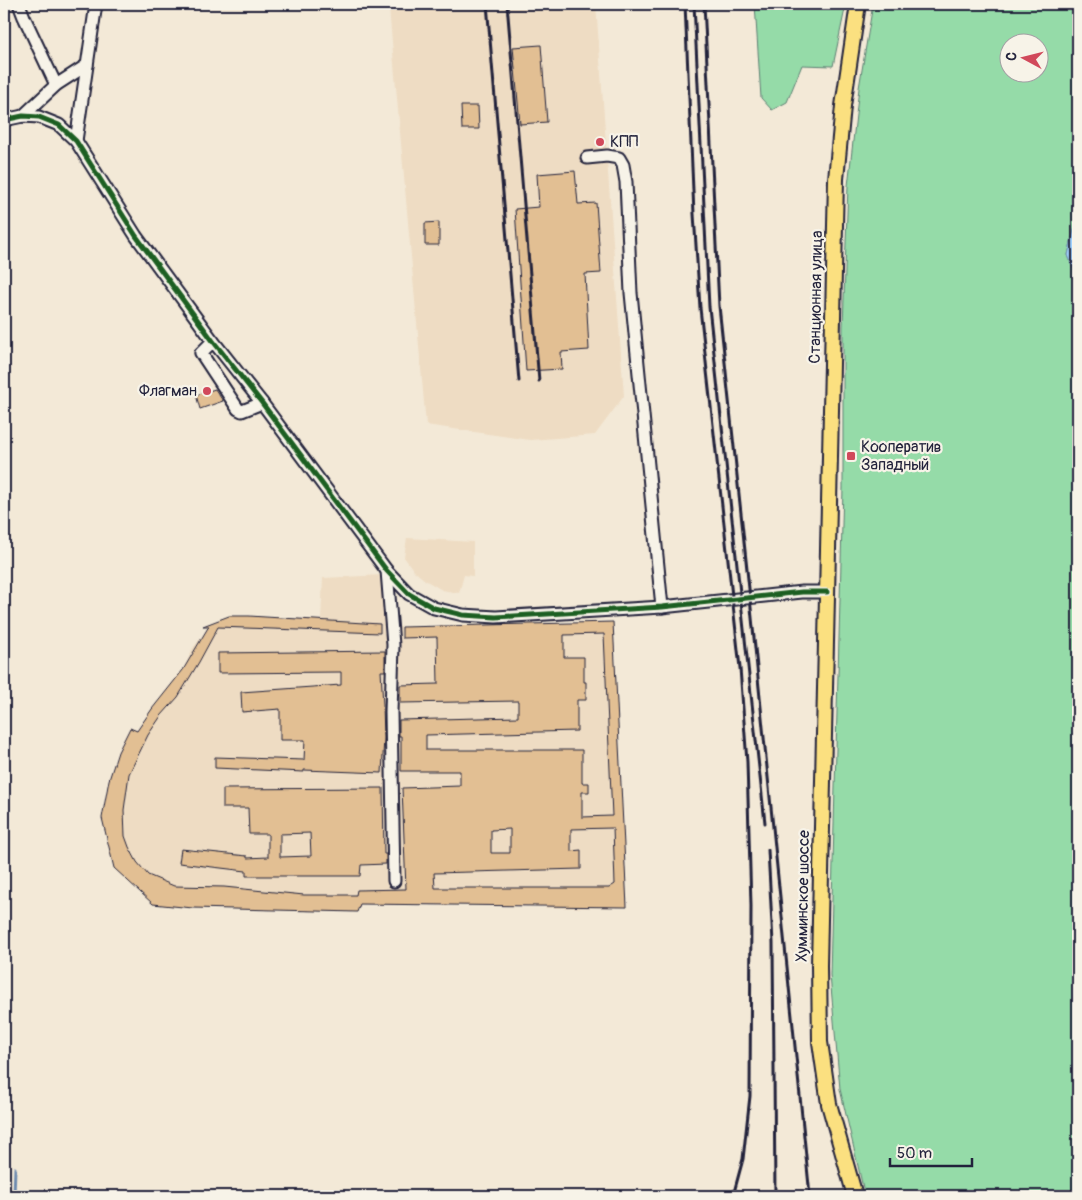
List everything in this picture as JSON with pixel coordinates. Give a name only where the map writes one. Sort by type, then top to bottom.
[{"type":"main road","name":"Станционная улица","points":[[828,592],[836,179],[843,106],[858,4]]},
{"type":"main road","name":"Хумминское шоссе","points":[[828,592],[819,966],[820,1042],[829,1104],[855,1196]]},
{"type":"street","points":[[19,4],[56,85]]},
{"type":"street","points":[[76,141],[96,4]]},
{"type":"street","points":[[23,116],[56,85],[87,65]]},
{"type":"street","points":[[4,120],[23,116],[39,117],[59,124],[76,141],[136,236],[213,341],[387,571],[409,594],[434,608],[463,615],[496,617],[662,607],[802,592],[828,592]]},
{"type":"street","points":[[587,158],[607,156],[619,158],[623,165],[626,182],[631,293],[662,607]]},
{"type":"street","points":[[213,341],[201,354],[238,409],[242,411],[262,404]]},
{"type":"street","points":[[387,571],[394,645],[391,712],[394,881]]},
{"type":"shaded area","points":[[447,4],[596,4],[624,396],[595,435],[530,440],[426,425],[389,8]]},
{"type":"shaded area","points":[[407,538],[473,542],[473,576],[464,575],[459,593],[442,590],[414,571],[404,557]]},
{"type":"shaded area","points":[[383,575],[387,627],[613,622],[627,907],[546,908],[543,901],[360,904],[357,912],[193,908],[153,904],[114,868],[102,818],[110,776],[118,752],[130,728],[138,731],[152,709],[183,670],[193,648],[212,623],[229,616],[321,620],[323,578]]},
{"type":"green space","points":[[755,4],[846,4],[833,66],[802,65],[787,102],[772,110],[761,98]]},
{"type":"green space","points":[[873,4],[1078,4],[1078,213],[1068,255],[1078,278],[1078,1196],[865,1196],[840,1089],[830,975],[843,488],[843,327],[848,186],[859,88]]},
{"type":"water","points":[[1078,213],[1078,278],[1068,255]]},
{"type":"building","points":[[541,45],[547,122],[520,124],[513,47]]},
{"type":"building","points":[[461,106],[478,106],[479,129],[462,129]]},
{"type":"building","points":[[575,171],[578,204],[596,203],[601,273],[585,274],[589,350],[561,352],[562,369],[526,371],[515,209],[539,207],[537,174]]},
{"type":"building","points":[[439,222],[439,245],[425,245],[425,223]]},
{"type":"building","points":[[215,389],[223,401],[200,409],[196,395]]},
{"type":"building","points":[[229,616],[249,616],[380,624],[380,633],[218,627],[178,697],[161,716],[148,735],[129,774],[124,810],[125,836],[137,862],[148,875],[174,886],[224,887],[304,895],[356,895],[357,890],[406,889],[402,788],[460,786],[460,771],[401,771],[399,720],[518,717],[518,701],[400,703],[400,685],[438,684],[437,637],[402,638],[402,627],[613,622],[627,907],[360,904],[357,912],[193,908],[153,904],[114,868],[102,818],[109,780],[118,752],[130,728],[137,731],[183,670],[209,626],[203,626]],"holes":[[[604,634],[612,816],[582,817],[582,792],[589,792],[589,783],[582,783],[582,750],[426,750],[426,735],[577,731],[577,700],[586,700],[584,657],[564,657],[564,635]],[[613,828],[615,884],[609,888],[435,888],[434,873],[581,869],[581,850],[571,851],[571,829]],[[510,829],[510,853],[491,853],[491,830]]]},
{"type":"building","points":[[385,651],[385,671],[381,671],[384,738],[382,773],[215,768],[215,757],[304,760],[305,740],[280,740],[280,709],[242,712],[241,692],[341,685],[341,672],[218,673],[218,653]]},
{"type":"building","points":[[383,788],[384,854],[386,854],[386,864],[361,865],[360,876],[246,876],[246,871],[179,863],[181,849],[247,856],[247,858],[268,857],[268,834],[249,834],[248,808],[223,808],[223,789]],"holes":[[[310,833],[311,856],[280,857],[280,834]]]},
{"type":"waterway","points":[[14,1196],[15,1168]]},
{"type":"railway","points":[[487,4],[519,381]]},
{"type":"railway","points":[[507,4],[539,381]]},
{"type":"railway","points":[[685,4],[700,308],[740,668],[747,762],[751,906],[750,1096],[743,1159],[733,1196]]},
{"type":"railway","points":[[694,4],[709,307],[765,823]]},
{"type":"railway","points":[[704,4],[719,306],[810,1196]]},
{"type":"railway","points":[[768,850],[773,943],[775,1196]]},
{"type":"cycle path","points":[[4,120],[23,116],[39,117],[59,125],[76,141],[136,236],[213,341],[262,403],[387,571],[409,594],[434,608],[463,615],[496,617],[662,607],[802,592],[827,592]]},
{"type":"place","name":"КПП","points":[[600,142]]},
{"type":"place","name":"Флагман","points":[[207,391]]},
{"type":"place","name":"Кооператив Западный","points":[[851,456]]}]
